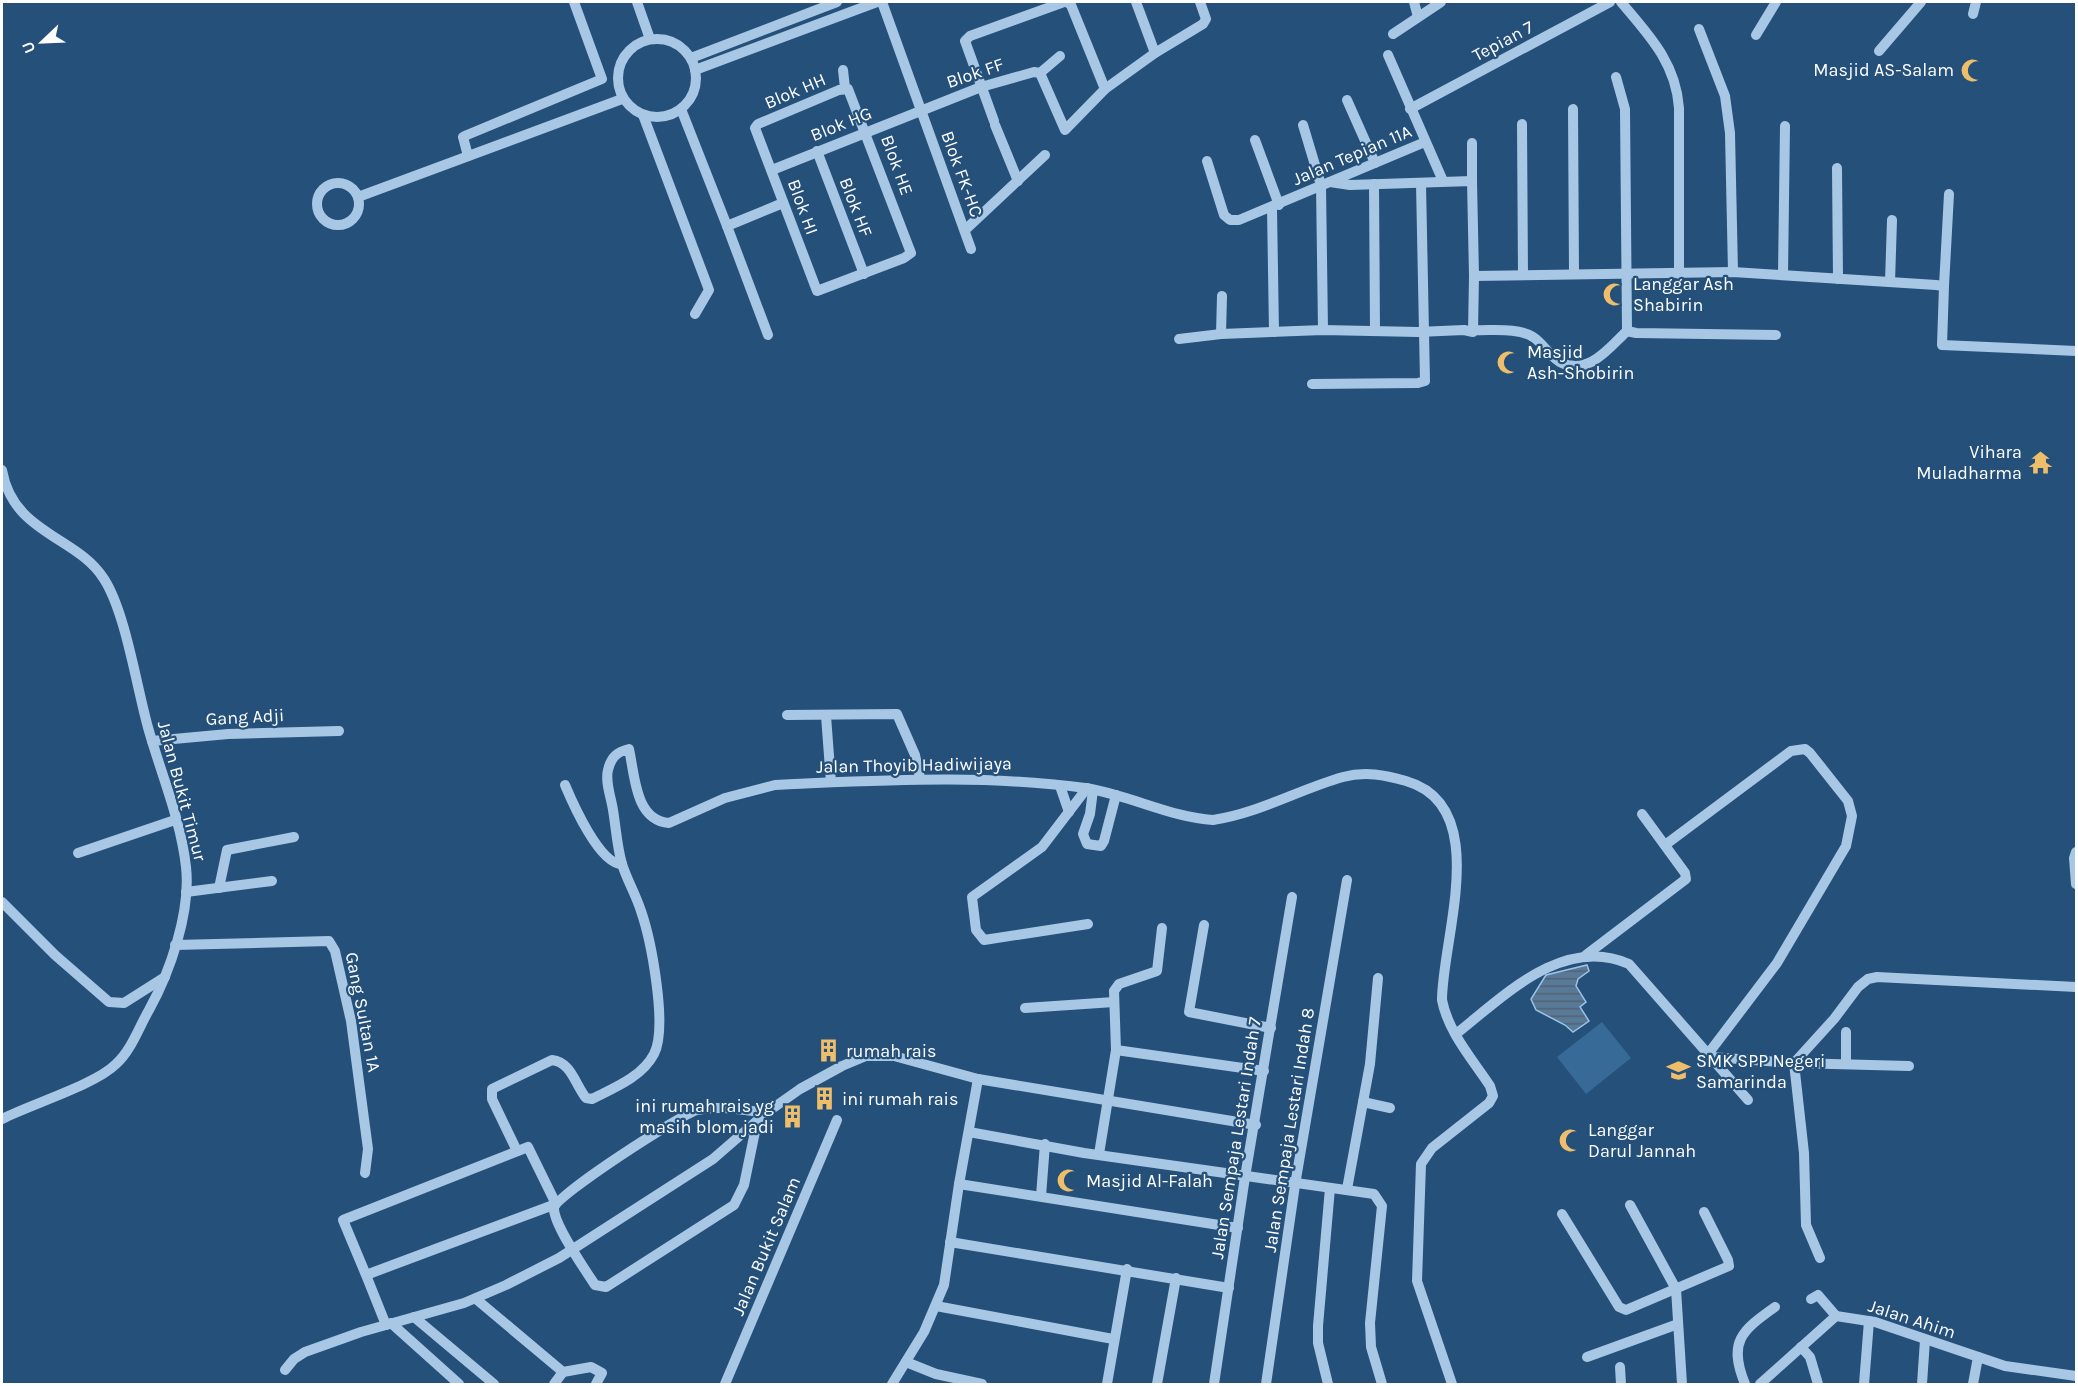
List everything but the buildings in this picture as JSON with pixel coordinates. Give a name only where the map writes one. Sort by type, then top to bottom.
[{"type":"street","points":[[468,156],[463,137],[602,79],[574,2]]},
{"type":"street","points":[[637,2],[650,39]]},
{"type":"street","points":[[691,58],[837,2]]},
{"type":"street","points":[[695,70],[877,2]]},
{"type":"street","name":"Blok FK-HC","points":[[882,2],[971,249]]},
{"type":"street","points":[[1018,181],[965,41],[970,36],[1067,2],[1105,89]]},
{"type":"street","points":[[1136,2],[1155,53]]},
{"type":"street","points":[[1060,57],[1040,73],[1065,130],[1105,89],[1155,53],[1203,24],[1206,20],[1200,2]]},
{"type":"street","points":[[1414,2],[1418,16]]},
{"type":"street","points":[[1393,34],[1441,2]]},
{"type":"street","name":"Tepian 7","points":[[1410,109],[1610,2]]},
{"type":"street","points":[[1621,2],[1662,51],[1676,86],[1679,108],[1679,274]]},
{"type":"street","points":[[1756,35],[1776,2]]},
{"type":"street","points":[[1879,51],[1921,2]]},
{"type":"street","points":[[1973,14],[1976,2]]},
{"type":"street","points":[[1699,29],[1725,96],[1730,133],[1733,272]]},
{"type":"street","points":[[650,39],[670,41],[682,48],[691,58],[695,70],[694,92],[681,109],[669,116],[656,118],[643,115],[622,99],[618,71],[622,58],[631,48],[650,39]]},
{"type":"street","name":"Jalan Tepian 11A","points":[[1207,161],[1224,215],[1230,220],[1249,218],[1425,142],[1388,55]]},
{"type":"street","name":"Blok HE","points":[[843,70],[848,90],[867,131],[910,249],[909,256],[864,274]]},
{"type":"street","name":"Blok FF","points":[[922,110],[981,87],[1034,72],[1040,73]]},
{"type":"street","points":[[1179,339],[1221,334],[1323,330],[1424,332],[1473,330],[1524,333],[1533,336],[1560,362],[1578,366],[1594,361],[1626,331],[1625,109],[1616,77]]},
{"type":"street","name":"Blok HH","points":[[756,131],[758,124],[848,90]]},
{"type":"street","points":[[358,197],[622,99]]},
{"type":"street","points":[[1347,100],[1375,163]]},
{"type":"street","points":[[681,109],[768,335]]},
{"type":"street","points":[[1573,109],[1574,274]]},
{"type":"street","name":"Blok HG","points":[[772,170],[922,110]]},
{"type":"street","points":[[643,115],[709,290],[695,314]]},
{"type":"street","points":[[1522,124],[1522,275]]},
{"type":"street","points":[[1303,125],[1326,183],[1323,330]]},
{"type":"street","points":[[1783,276],[1785,126]]},
{"type":"street","name":"Blok HI","points":[[756,131],[814,288],[820,292],[864,274]]},
{"type":"street","points":[[1255,140],[1275,207],[1274,332]]},
{"type":"street","points":[[1425,142],[1443,181]]},
{"type":"street","points":[[1472,143],[1473,330]]},
{"type":"street","name":"Blok HF","points":[[817,151],[864,274]]},
{"type":"street","points":[[965,230],[1045,155]]},
{"type":"street","points":[[1837,168],[1839,279]]},
{"type":"street","points":[[1326,183],[1421,184],[1472,181]]},
{"type":"street","points":[[1374,184],[1375,331]]},
{"type":"street","points":[[1312,384],[1422,383],[1426,376],[1421,184]]},
{"type":"street","points":[[1949,194],[1942,345],[2076,351]]},
{"type":"street","points":[[727,226],[783,203]]},
{"type":"street","points":[[1890,282],[1892,220]]},
{"type":"street","points":[[1474,276],[1733,272],[1944,286]]},
{"type":"street","points":[[1221,334],[1222,296]]},
{"type":"street","points":[[1626,331],[1776,335]]},
{"type":"street","name":"Jalan Bukit Timur","points":[[2,470],[9,490],[26,517],[85,559],[105,580],[121,622],[186,868],[186,892],[166,977],[116,1064],[92,1079],[2,1119]]},
{"type":"street","points":[[787,715],[826,716],[848,713],[898,715],[915,755],[920,778]]},
{"type":"street","points":[[826,716],[831,782]]},
{"type":"street","name":"Gang Adji","points":[[152,741],[228,734],[339,731]]},
{"type":"street","points":[[1665,845],[1791,752],[1805,748],[1848,801],[1852,816],[1846,846],[1777,963],[1710,1055]]},
{"type":"street","name":"Jalan Thoyib Hadiwijaya","points":[[622,864],[607,772],[614,755],[629,749],[644,810],[659,823],[678,821],[725,798],[763,788],[920,778],[1024,780],[1090,789],[1192,817],[1213,820],[1357,774],[1391,777],[1429,789],[1444,807],[1453,834],[1456,855],[1454,914],[1442,993],[1445,1014],[1455,1034],[1490,1086],[1493,1096],[1489,1103],[1432,1148],[1421,1164],[1417,1281],[1452,1384]]},
{"type":"street","points":[[517,1151],[492,1099],[492,1089],[552,1060],[561,1061],[566,1065],[581,1092],[586,1098],[592,1099],[636,1075],[654,1056],[659,1032],[659,1007],[642,913],[622,864],[612,862],[600,849],[579,816],[565,785]]},
{"type":"street","points":[[1060,786],[1069,812]]},
{"type":"street","points":[[1090,789],[1090,814],[1083,834],[1087,844],[1095,846],[1101,846],[1104,841],[1116,795]]},
{"type":"street","points":[[1088,924],[990,940],[980,938],[976,930],[972,897],[1042,847],[1090,789]]},
{"type":"street","points":[[1586,955],[1686,879],[1685,873],[1642,814]]},
{"type":"street","points":[[78,853],[175,820]]},
{"type":"street","points":[[219,888],[227,850],[294,837]]},
{"type":"street","points":[[2076,852],[2076,885]]},
{"type":"street","name":"Jalan Sempaja Lestari Indah 8","points":[[1266,1384],[1296,1185],[1347,880]]},
{"type":"street","points":[[186,892],[272,881]]},
{"type":"street","name":"Jalan Sempaja Lestari Indah 7","points":[[1214,1384],[1245,1177],[1256,1125],[1292,897]]},
{"type":"street","points":[[2,902],[55,955],[109,1002],[124,1003],[166,977]]},
{"type":"street","points":[[1204,925],[1189,1012],[1271,1028]]},
{"type":"street","points":[[1099,1154],[1116,1050],[1115,986],[1152,974],[1160,968],[1162,928]]},
{"type":"street","name":"Gang Sultan 1A","points":[[175,945],[330,941],[335,951],[351,1021],[368,1149],[365,1173]]},
{"type":"street","points":[[1455,1034],[1539,972],[1562,961],[1586,955],[1615,959],[1629,964],[1748,1100]]},
{"type":"street","points":[[1347,1189],[1370,1064],[1377,978]]},
{"type":"street","points":[[1820,1258],[1806,1225],[1804,1147],[1797,1105],[1794,1063],[1834,1019],[1858,987],[1868,979],[2076,987]]},
{"type":"street","points":[[1024,1008],[1114,1002]]},
{"type":"street","points":[[1846,1032],[1846,1062]]},
{"type":"street","points":[[1116,1050],[1264,1071]]},
{"type":"street","points":[[285,1370],[294,1359],[305,1352],[388,1324],[476,1299],[507,1285],[573,1248],[713,1159],[766,1113],[814,1081],[866,1056],[886,1055],[909,1059],[978,1079],[1108,1098],[1256,1125]]},
{"type":"street","points":[[1710,1055],[1794,1063],[1846,1062],[1909,1066]]},
{"type":"street","points":[[892,1384],[936,1306],[944,1285],[978,1079]]},
{"type":"street","points":[[1363,1102],[1390,1108]]},
{"type":"street","points":[[366,1275],[556,1204],[581,1182],[692,1112],[717,1108],[766,1113]]},
{"type":"street","name":"Jalan Bukit Salam","points":[[725,1384],[837,1120]]},
{"type":"street","points":[[459,1384],[388,1324],[343,1220],[528,1147],[556,1204],[555,1216],[595,1285],[604,1288],[736,1202],[744,1185],[757,1122]]},
{"type":"street","points":[[969,1132],[1296,1185],[1347,1189],[1374,1194],[1382,1206],[1370,1323],[1371,1347],[1382,1384]]},
{"type":"street","points":[[1041,1196],[1045,1144]]},
{"type":"street","points":[[959,1184],[1238,1228]]},
{"type":"street","points":[[1328,1384],[1318,1343],[1318,1326],[1330,1188]]},
{"type":"street","points":[[1630,1205],[1676,1289],[1682,1384]]},
{"type":"street","points":[[1562,1214],[1620,1309],[1629,1310],[1726,1268],[1730,1264],[1704,1212]]},
{"type":"street","points":[[950,1242],[1127,1269],[1228,1288]]},
{"type":"street","points":[[1107,1384],[1127,1269]]},
{"type":"street","points":[[1157,1384],[1176,1278]]},
{"type":"street","points":[[1760,1384],[1836,1316],[1818,1295],[1811,1299]]},
{"type":"street","points":[[476,1299],[563,1372]]},
{"type":"street","points":[[936,1306],[1113,1339]]},
{"type":"street","points":[[1745,1384],[1737,1359],[1739,1341],[1751,1324],[1776,1307]]},
{"type":"street","name":"Jalan Ahim","points":[[1836,1316],[1869,1321],[1978,1357],[2028,1370],[2076,1376]]},
{"type":"street","points":[[414,1317],[494,1384]]},
{"type":"street","points":[[1864,1384],[1869,1321]]},
{"type":"street","points":[[1587,1357],[1678,1324]]},
{"type":"street","points":[[1922,1384],[1925,1340]]},
{"type":"street","points":[[1802,1347],[1810,1357],[1818,1384]]},
{"type":"street","points":[[1973,1384],[1978,1357]]},
{"type":"street","points":[[906,1362],[936,1374],[982,1384]]},
{"type":"street","points":[[1620,1367],[1621,1384]]},
{"type":"street","points":[[554,1384],[563,1372],[591,1368],[602,1373],[596,1384]]},
{"type":"shaded area","points":[[1587,965],[1589,971],[1578,979],[1576,986],[1586,1002],[1580,1007],[1589,1021],[1573,1032],[1565,1025],[1536,1010],[1531,999],[1546,975]]},
{"type":"shaded area","points":[[1602,1022],[1631,1058],[1586,1094],[1557,1057]]},
{"type":"place","name":"Masjid AS-Salam","points":[[1972,70]]},
{"type":"place","name":"Langgar Ash Shabirin","points":[[1615,294]]},
{"type":"place","name":"Masjid Ash-Shobirin","points":[[1509,362]]},
{"type":"place","name":"Vihara Muladharma","points":[[2040,462]]},
{"type":"place","name":"rumah rais","points":[[828,1051]]},
{"type":"place","name":"SMK SPP Negeri Samarinda","points":[[1678,1071]]},
{"type":"place","name":"ini rumah rais","points":[[824,1099]]},
{"type":"place","name":"ini rumah rais yg masih blom jadi","points":[[792,1116]]},
{"type":"place","name":"Langgar Darul Jannah","points":[[1570,1140]]},
{"type":"place","name":"Masjid Al-Falah","points":[[1068,1181]]}]
